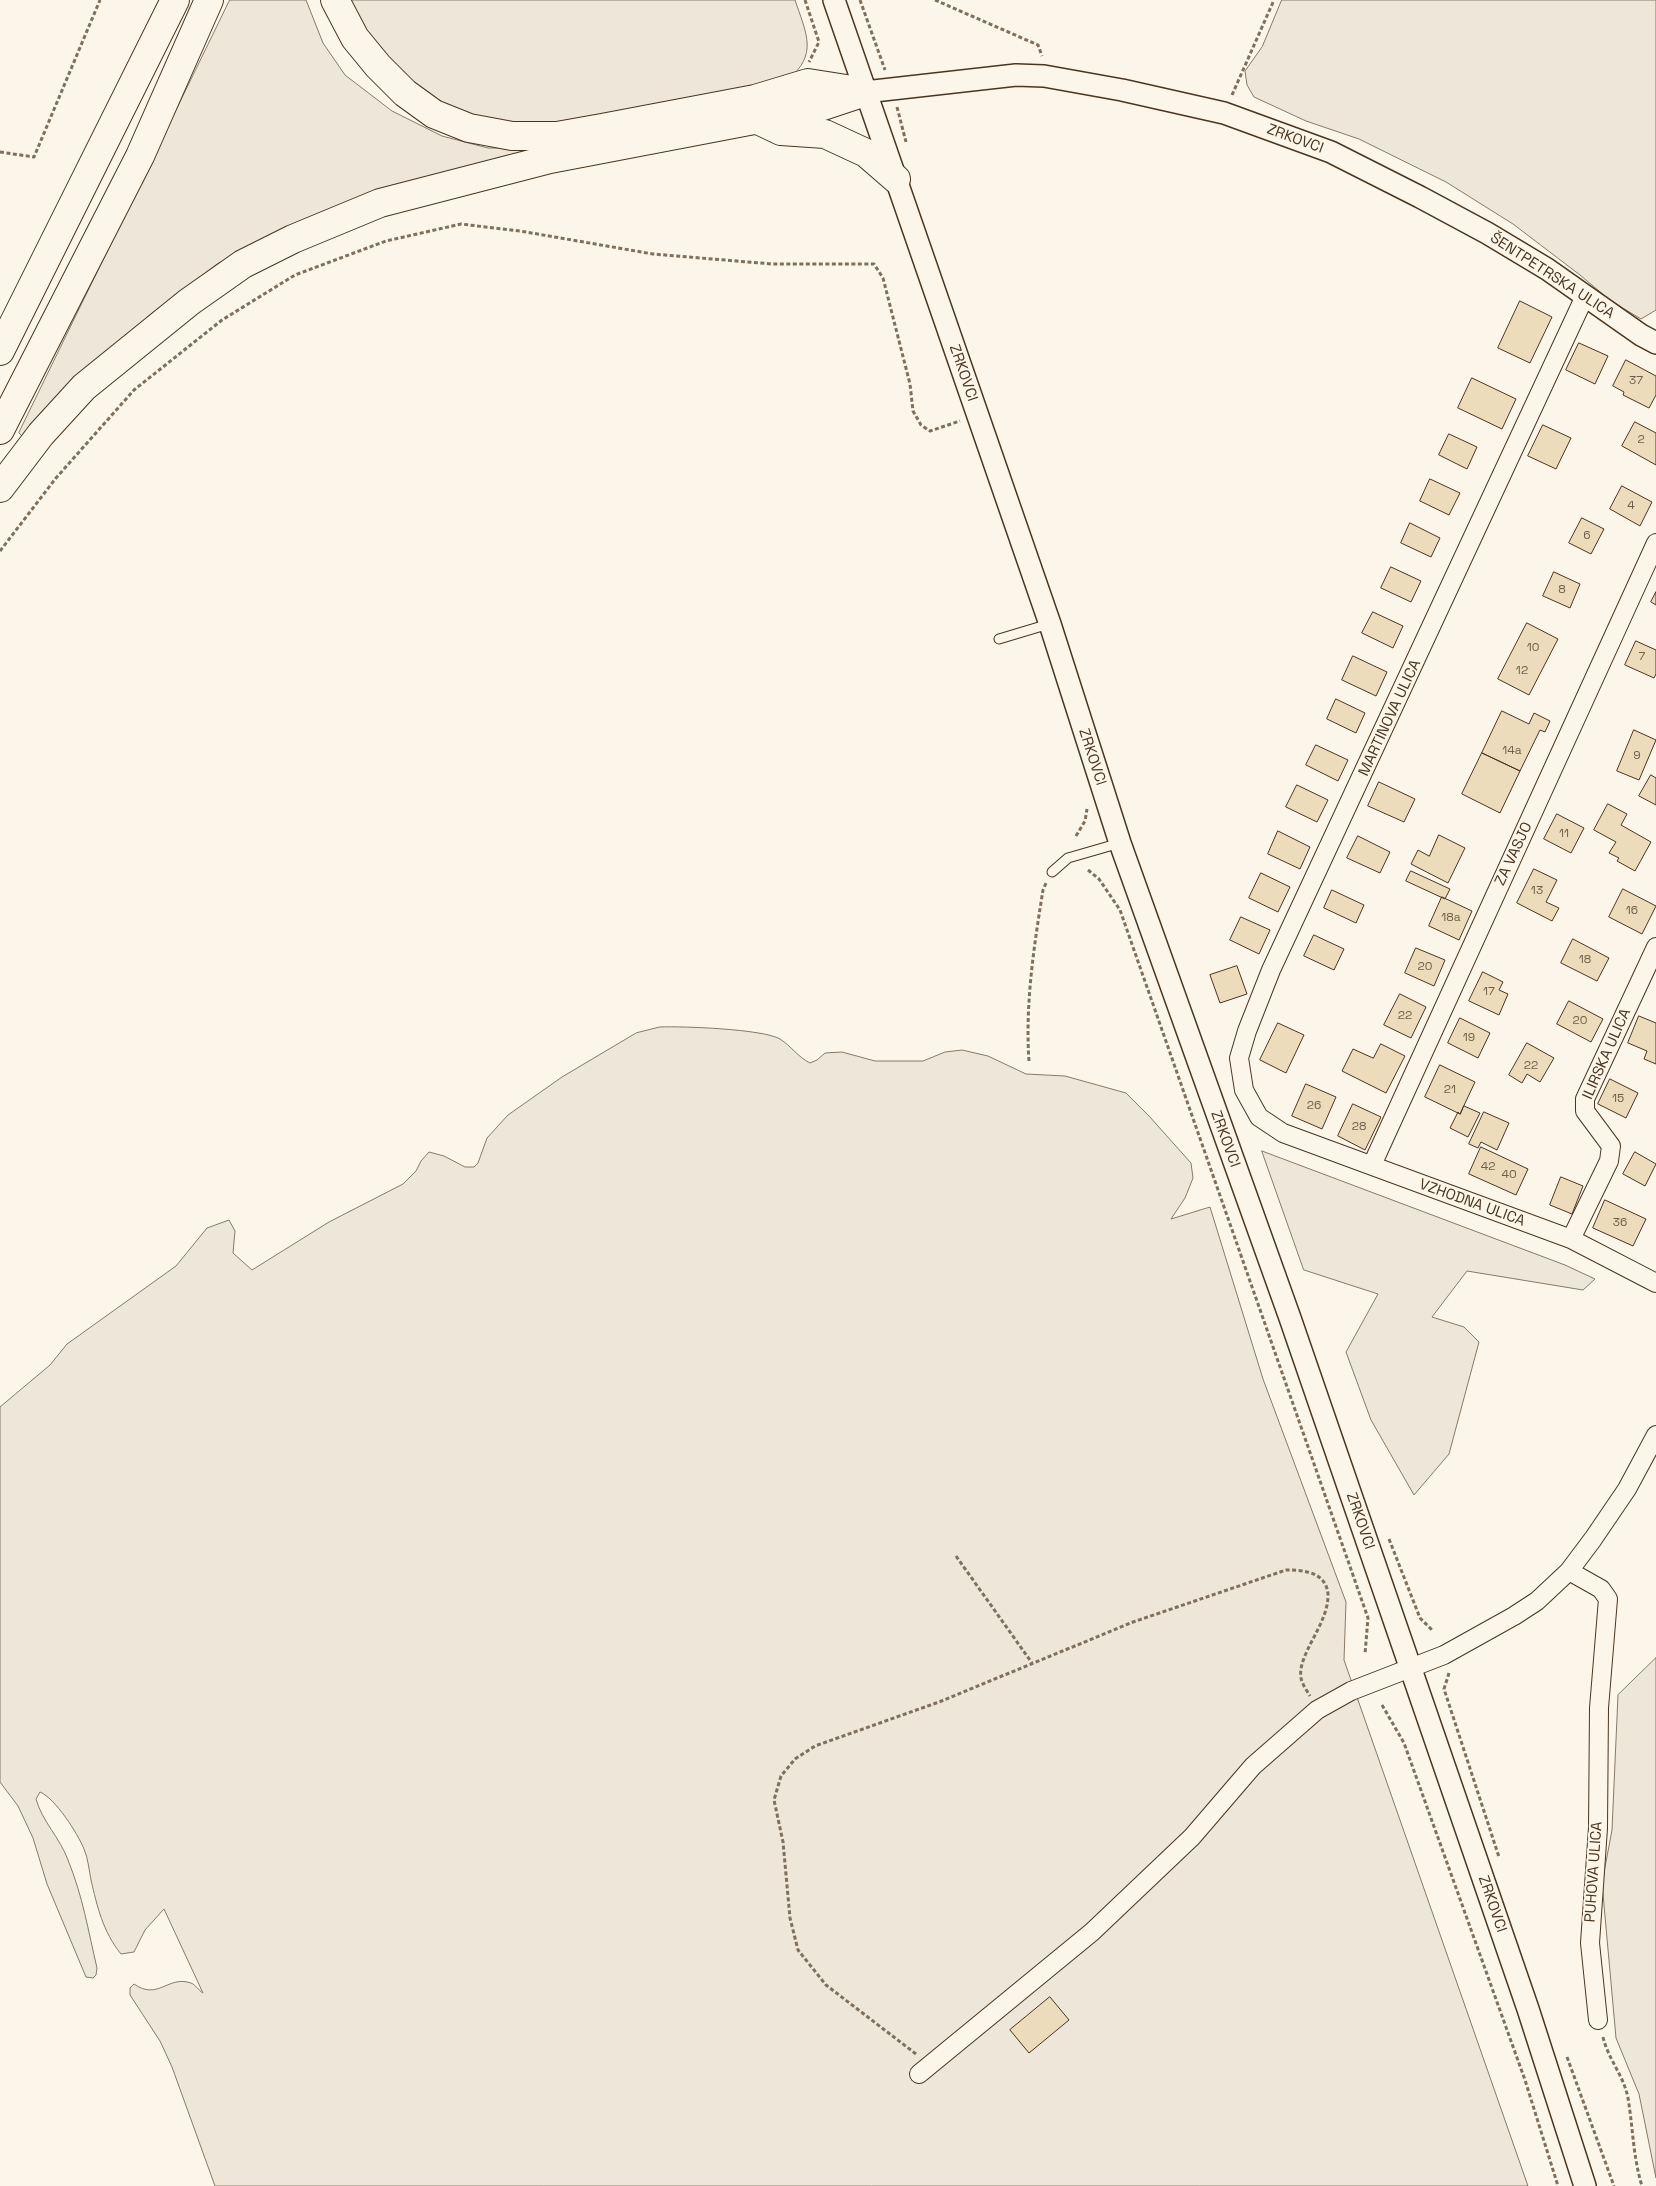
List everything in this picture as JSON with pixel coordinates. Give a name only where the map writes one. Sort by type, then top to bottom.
[{"type":"highway","points":[[0,430],[140,156],[209,0]]},
{"type":"highway","points":[[335,0],[354,38],[405,93],[434,114],[469,128],[512,136],[557,136],[602,128],[755,99],[808,83],[865,92]]},
{"type":"highway","points":[[0,351],[168,6]]},
{"type":"highway","points":[[0,488],[41,434],[84,387],[189,302],[243,264],[293,239],[380,203],[550,159],[817,108],[865,92]]},
{"type":"highway","points":[[757,119],[781,130],[825,134],[866,153],[896,179]]},
{"type":"street","name":"ZRKOVCI","points":[[834,0],[1050,624],[1120,843],[1290,1318],[1528,2009],[1585,2186]]},
{"type":"street","name":"ZRKOVCI","points":[[865,92],[1016,75],[1044,76],[1122,90],[1224,113],[1331,152],[1420,197]]},
{"type":"street","name":"ŠENTPETRSKA ULICA","points":[[1420,197],[1487,232],[1547,268],[1641,335],[1656,343]]},
{"type":"street","name":"MARTINOVA ULICA","points":[[1283,1133],[1259,1117],[1244,1090],[1239,1058],[1247,1031],[1271,970],[1585,296]]},
{"type":"street","name":"ZA VASJO","points":[[1372,1166],[1656,543]]},
{"type":"street","name":"ILIRSKA ULICA","points":[[1571,1240],[1609,1161],[1611,1146],[1585,1111],[1585,1099],[1656,947]]},
{"type":"street","name":"VZHODNA ULICA","points":[[1283,1133],[1571,1240],[1656,1283]]},
{"type":"street","points":[[925,2070],[1092,1932],[1192,1837],[1253,1766],[1317,1710],[1351,1691],[1410,1666],[1444,1655],[1537,1601],[1569,1571],[1627,1489],[1656,1435]]},
{"type":"street","name":"PUHOVA ULICA","points":[[1569,1571],[1601,1589],[1608,1599],[1599,1708],[1598,1828],[1590,1943],[1598,2020]]},
{"type":"lane","points":[[999,639],[1050,624]]},
{"type":"lane","points":[[1052,872],[1068,858],[1120,843]]},
{"type":"path","points":[[0,152],[34,157],[100,0]]},
{"type":"path","points":[[805,0],[819,42],[807,64]]},
{"type":"path","points":[[860,0],[876,45]]},
{"type":"path","points":[[935,0],[1038,45],[1042,55],[1044,76]]},
{"type":"path","points":[[1224,113],[1274,0]]},
{"type":"path","points":[[902,129],[908,147]]},
{"type":"path","points":[[0,551],[56,478],[134,390],[222,320],[296,275],[386,241],[461,224],[520,231],[653,254],[772,264],[874,264],[883,278],[910,384],[913,411],[921,425],[930,431],[977,415]]},
{"type":"path","points":[[1088,870],[1099,879],[1120,910],[1368,1618],[1365,1654]]},
{"type":"path","points":[[1029,1061],[1027,1031],[1032,974],[1043,890],[1052,872]]},
{"type":"path","points":[[1388,1534],[1420,1618],[1432,1630]]},
{"type":"path","points":[[956,1556],[1032,1663]]},
{"type":"path","points":[[925,2070],[826,1986],[798,1950],[790,1918],[783,1842],[774,1800],[781,1776],[795,1759],[815,1746],[940,1702],[1133,1622],[1286,1570],[1305,1570],[1318,1575],[1327,1587],[1328,1600],[1322,1624],[1302,1664],[1301,1679],[1317,1710]]},
{"type":"path","points":[[1450,1671],[1444,1688],[1500,1860]]},
{"type":"path","points":[[1382,1705],[1404,1743],[1525,2080],[1558,2186]]},
{"type":"path","points":[[1598,2020],[1605,2046],[1622,2080],[1628,2098],[1636,2162],[1642,2186]]},
{"type":"path","points":[[1563,2048],[1614,2186]]},
{"type":"shaded area","points":[[230,0],[306,0],[323,43],[345,75],[392,111],[442,136],[488,148],[537,148],[370,195],[283,229],[217,264],[151,314],[62,394],[24,438],[19,433]]},
{"type":"shaded area","points":[[347,0],[795,0],[806,33],[807,43],[803,62],[787,80],[566,124],[513,127],[458,117],[413,90],[375,49]]},
{"type":"shaded area","points":[[1282,0],[1656,0],[1656,310],[1641,319],[1611,301],[1513,224],[1446,182],[1359,139],[1306,121],[1254,97],[1247,85],[1245,71],[1262,47]]},
{"type":"shaded area","points":[[660,1027],[722,1029],[771,1036],[780,1039],[810,1063],[825,1053],[842,1052],[875,1061],[923,1061],[945,1052],[962,1050],[988,1056],[1026,1074],[1065,1076],[1126,1093],[1191,1163],[1193,1178],[1185,1198],[1171,1219],[1210,1207],[1263,1379],[1346,1602],[1344,1660],[1528,2186],[215,2186],[172,2067],[160,2041],[130,1995],[130,1988],[134,1984],[142,1989],[150,1990],[183,1981],[192,1984],[203,1993],[164,1909],[145,1930],[134,1952],[121,1954],[101,1918],[81,1842],[59,1809],[40,1792],[36,1799],[65,1852],[78,1887],[85,1914],[97,1968],[96,1975],[93,1978],[86,1977],[47,1884],[33,1838],[18,1806],[0,1782],[0,1407],[50,1365],[67,1344],[176,1266],[207,1228],[229,1220],[235,1231],[233,1253],[252,1270],[329,1222],[403,1184],[416,1171],[421,1161],[429,1152],[444,1156],[465,1167],[474,1167],[478,1163],[487,1138],[508,1115],[562,1077],[636,1033]]},
{"type":"shaded area","points":[[1262,1151],[1565,1265],[1595,1279],[1583,1290],[1467,1271],[1432,1317],[1464,1327],[1479,1342],[1449,1454],[1414,1495],[1371,1420],[1346,1352],[1378,1294],[1304,1270]]},
{"type":"shaded area","points":[[1656,1658],[1656,2178],[1639,2094],[1616,2038],[1602,1883],[1612,1830],[1618,1695]]},
{"type":"building","points":[[1520,301],[1552,317],[1530,363],[1498,348]]},
{"type":"building","points":[[1579,343],[1608,356],[1595,384],[1566,370]]},
{"type":"building","points":[[1626,360],[1656,376],[1656,395],[1649,408],[1623,395],[1624,392],[1613,386]]},
{"type":"building","points":[[1472,378],[1516,399],[1502,429],[1458,408]]},
{"type":"building","points":[[1635,422],[1656,433],[1656,465],[1622,446]]},
{"type":"building","points":[[1543,425],[1571,438],[1556,469],[1528,456]]},
{"type":"building","points":[[1449,434],[1477,447],[1467,469],[1439,455]]},
{"type":"building","points":[[1430,479],[1460,493],[1449,515],[1420,501]]},
{"type":"building","points":[[1622,486],[1652,502],[1640,526],[1610,509]]},
{"type":"building","points":[[1582,518],[1604,529],[1591,554],[1569,543]]},
{"type":"building","points":[[1410,523],[1440,538],[1431,557],[1401,543]]},
{"type":"building","points":[[1391,567],[1421,581],[1411,602],[1381,588]]},
{"type":"building","points":[[1554,572],[1580,584],[1570,608],[1543,596]]},
{"type":"building","points":[[1656,592],[1656,605],[1651,602]]},
{"type":"building","points":[[1373,612],[1403,626],[1393,648],[1362,633]]},
{"type":"building","points":[[1527,623],[1558,639],[1529,695],[1498,679]]},
{"type":"building","points":[[1636,641],[1656,650],[1656,674],[1654,678],[1625,665]]},
{"type":"building","points":[[1353,656],[1387,672],[1376,696],[1342,680]]},
{"type":"building","points":[[1336,699],[1365,713],[1356,733],[1327,719]]},
{"type":"building","points":[[1502,711],[1529,724],[1534,713],[1550,721],[1545,732],[1540,730],[1520,771],[1482,753]]},
{"type":"building","points":[[1634,730],[1656,740],[1639,780],[1617,771]]},
{"type":"building","points":[[1316,745],[1348,760],[1338,781],[1306,765]]},
{"type":"building","points":[[1482,753],[1520,771],[1500,813],[1462,794]]},
{"type":"building","points":[[1651,775],[1656,778],[1656,805],[1639,796]]},
{"type":"building","points":[[1379,782],[1415,799],[1404,822],[1368,806]]},
{"type":"building","points":[[1297,785],[1328,800],[1317,822],[1286,807]]},
{"type":"building","points":[[1608,804],[1627,814],[1621,825],[1651,842],[1635,871],[1617,861],[1619,858],[1609,853],[1616,842],[1594,830]]},
{"type":"building","points":[[1557,814],[1584,828],[1571,853],[1544,839]]},
{"type":"building","points":[[1278,831],[1310,847],[1300,869],[1268,854]]},
{"type":"building","points":[[1439,835],[1465,848],[1448,883],[1411,864],[1418,850],[1429,856]]},
{"type":"building","points":[[1358,836],[1390,852],[1380,873],[1347,858]]},
{"type":"building","points":[[1534,869],[1557,880],[1546,902],[1559,908],[1552,921],[1517,903]]},
{"type":"building","points":[[1411,871],[1450,889],[1445,899],[1406,881]]},
{"type":"building","points":[[1261,873],[1290,887],[1278,912],[1249,898]]},
{"type":"building","points":[[1623,889],[1656,906],[1642,934],[1609,917]]},
{"type":"building","points":[[1332,890],[1364,905],[1356,923],[1324,908]]},
{"type":"building","points":[[1442,897],[1472,911],[1459,940],[1429,926]]},
{"type":"building","points":[[1241,917],[1270,930],[1259,954],[1230,940]]},
{"type":"building","points":[[1314,935],[1344,949],[1334,970],[1304,956]]},
{"type":"building","points":[[1573,939],[1609,958],[1597,981],[1561,963]]},
{"type":"building","points":[[1416,948],[1445,960],[1434,986],[1405,973]]},
{"type":"building","points":[[1237,966],[1247,994],[1220,1003],[1210,975]]},
{"type":"building","points":[[1483,972],[1503,982],[1499,990],[1508,994],[1499,1015],[1469,1001]]},
{"type":"building","points":[[1400,994],[1426,1007],[1411,1038],[1384,1025]]},
{"type":"building","points":[[1569,1001],[1603,1019],[1591,1042],[1557,1024]]},
{"type":"building","points":[[1639,1016],[1656,1023],[1656,1064],[1644,1059],[1647,1051],[1628,1043]]},
{"type":"building","points":[[1460,1018],[1490,1033],[1478,1058],[1448,1043]]},
{"type":"building","points":[[1278,1023],[1304,1035],[1286,1073],[1260,1060]]},
{"type":"building","points":[[1527,1043],[1554,1058],[1540,1082],[1527,1074],[1522,1083],[1509,1075]]},
{"type":"building","points":[[1381,1044],[1405,1056],[1386,1093],[1342,1071],[1353,1049],[1373,1058]]},
{"type":"building","points":[[1440,1065],[1475,1082],[1460,1114],[1425,1097]]},
{"type":"building","points":[[1610,1079],[1638,1093],[1626,1118],[1598,1104]]},
{"type":"building","points":[[1306,1084],[1336,1097],[1322,1129],[1292,1116]]},
{"type":"building","points":[[1353,1104],[1381,1117],[1365,1150],[1338,1136]]},
{"type":"building","points":[[1464,1106],[1480,1113],[1468,1137],[1450,1128],[1458,1112],[1460,1114]]},
{"type":"building","points":[[1484,1112],[1509,1123],[1497,1150],[1481,1142],[1478,1148],[1469,1144]]},
{"type":"building","points":[[1481,1147],[1528,1169],[1516,1195],[1469,1174]]},
{"type":"building","points":[[1635,1152],[1656,1164],[1645,1186],[1623,1174]]},
{"type":"building","points":[[1561,1177],[1583,1186],[1572,1214],[1550,1205]]},
{"type":"building","points":[[1605,1200],[1646,1219],[1633,1246],[1593,1228]]},
{"type":"building","points":[[1050,1997],[1069,2020],[1029,2053],[1010,2030]]}]
